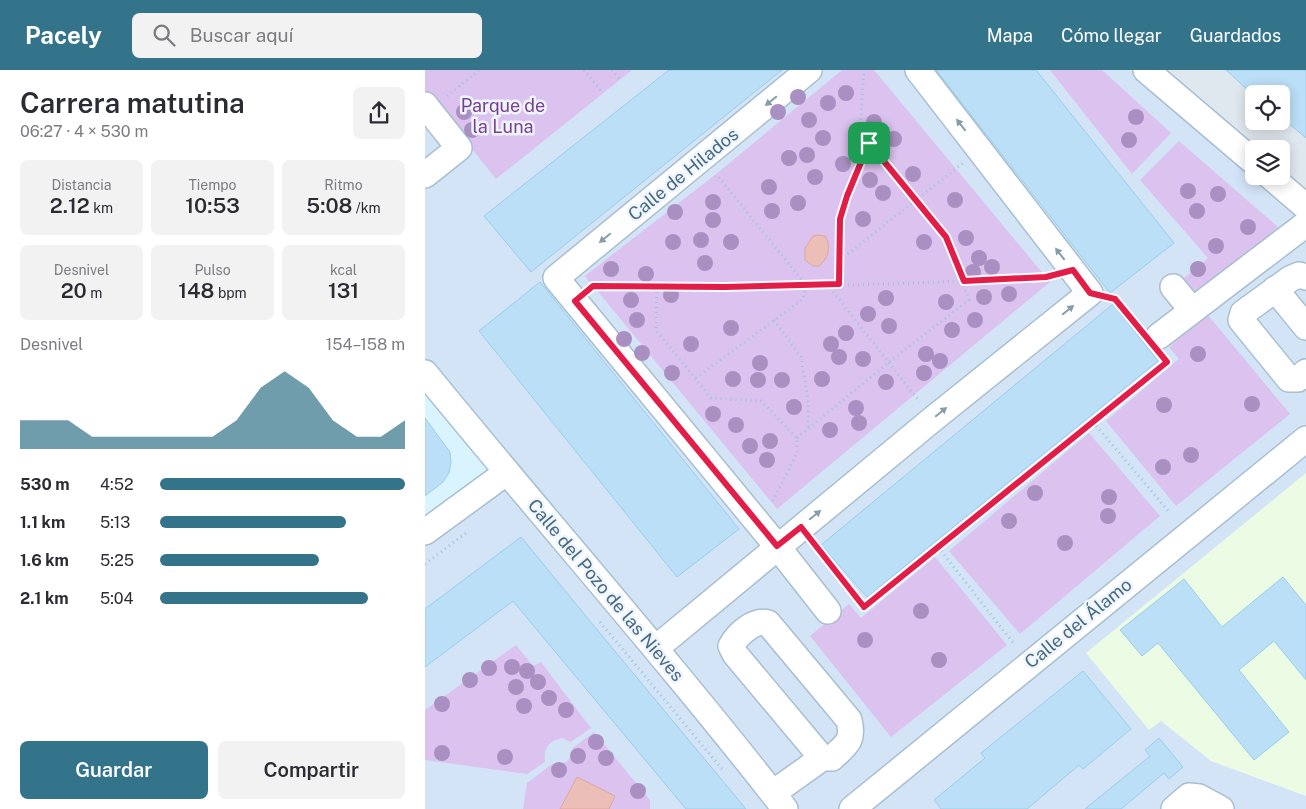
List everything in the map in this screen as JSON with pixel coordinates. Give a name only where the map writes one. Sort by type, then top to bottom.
[{"type":"street","name":"Calle de Hilados","points":[[575,301],[556,278],[809,70]]},
{"type":"street","points":[[656,648],[933,418],[1090,293],[918,70]]},
{"type":"street","points":[[1146,70],[1245,154]]},
{"type":"street","points":[[425,175],[459,148],[427,108]]},
{"type":"street","points":[[1280,185],[1306,207]]},
{"type":"street","points":[[1155,342],[1192,310],[1306,224]]},
{"type":"street","points":[[1306,277],[1299,275],[1275,289],[1243,313],[1241,320],[1289,379],[1298,378],[1306,372]]},
{"type":"street","points":[[1173,287],[1192,310]]},
{"type":"street","points":[[1275,289],[1306,327]]},
{"type":"street","points":[[575,301],[757,521],[828,611]]},
{"type":"street","name":"Calle del Pozo de las Nieves","points":[[425,373],[656,648],[779,801]]},
{"type":"street","name":"Calle del Álamo","points":[[852,809],[1306,439]]},
{"type":"street","points":[[425,532],[507,472]]},
{"type":"street","points":[[779,801],[822,758],[832,758],[850,742],[852,731],[849,720],[768,623],[761,620],[753,624],[731,646],[735,654],[822,758]]},
{"type":"street","points":[[1174,809],[1189,796],[1199,798],[1221,809]]},
{"type":"path","points":[[427,108],[479,70]]},
{"type":"path","points":[[585,70],[603,93]]},
{"type":"path","points":[[612,70],[620,80]]},
{"type":"path","points":[[797,438],[888,362],[969,300],[964,281],[946,237],[869,143],[860,129],[864,70]]},
{"type":"path","points":[[839,284],[840,219],[847,196],[869,143]]},
{"type":"path","points":[[840,260],[979,149]]},
{"type":"path","points":[[703,157],[806,285]]},
{"type":"path","points":[[575,301],[593,286],[892,284],[1046,277],[1073,270]]},
{"type":"path","points":[[827,284],[933,418]]},
{"type":"path","points":[[695,378],[803,299],[806,285]]},
{"type":"path","points":[[657,287],[656,330],[711,398],[761,401],[797,438],[797,453],[772,503],[757,521]]},
{"type":"path","points":[[801,527],[864,607],[1167,362],[1155,342],[1115,299],[1090,293]]},
{"type":"path","points":[[774,320],[801,357],[808,400],[809,428]]},
{"type":"path","points":[[1093,422],[1170,513]]},
{"type":"path","points":[[425,564],[469,530]]},
{"type":"path","points":[[937,547],[1014,644]]},
{"type":"path","points":[[598,619],[723,771]]},
{"type":"shaded area","points":[[425,70],[1146,70],[1245,154],[1245,185],[1280,185],[1306,207],[1306,809],[425,809]]},
{"type":"shaded area","points":[[1146,70],[1306,70],[1306,207],[1288,185],[1290,185],[1290,140],[1245,140],[1245,142]]},
{"type":"shaded area","points":[[813,236],[825,236],[829,248],[825,260],[819,266],[813,266],[805,260],[805,248]]},
{"type":"shaded area","points":[[425,373],[507,472],[425,532]]},
{"type":"shaded area","points":[[1306,473],[1306,796],[1211,761],[1161,721],[1149,730],[1086,653]]},
{"type":"shaded area","points":[[577,777],[615,796],[609,809],[560,809]]},
{"type":"green space","name":"Parque de la Luna","points":[[425,70],[632,70],[496,179],[425,90]]},
{"type":"green space","points":[[842,70],[874,70],[1050,282],[777,509],[585,276],[716,174]]},
{"type":"green space","points":[[1050,70],[1102,70],[1171,133],[1132,174]]},
{"type":"green space","points":[[1179,141],[1278,227],[1198,297],[1184,278],[1208,258],[1140,180]]},
{"type":"green space","points":[[1207,314],[1290,414],[1176,506],[1106,421],[1179,359],[1169,347]]},
{"type":"green space","points":[[1089,433],[1160,516],[1020,634],[949,551]]},
{"type":"green space","points":[[935,557],[1007,645],[891,737],[810,636],[849,604],[861,618]]},
{"type":"green space","points":[[516,645],[533,666],[541,662],[591,728],[571,742],[562,738],[550,743],[546,749],[545,762],[527,774],[425,760],[425,710]]},
{"type":"green space","points":[[594,732],[650,800],[650,809],[523,809],[527,783],[552,764],[560,764],[567,761],[571,756],[573,748]]},
{"type":"building","points":[[669,70],[782,70],[531,272],[484,216]]},
{"type":"building","points":[[936,70],[1036,70],[1174,243],[1110,293]]},
{"type":"building","points":[[1226,70],[1306,70],[1306,138],[1290,125],[1290,85],[1245,85],[1245,88]]},
{"type":"building","points":[[540,282],[739,529],[677,577],[479,331]]},
{"type":"building","points":[[1113,304],[1158,361],[867,597],[821,545]]},
{"type":"building","points":[[425,418],[450,452],[451,462],[449,473],[443,482],[425,496]]},
{"type":"building","points":[[521,537],[746,809],[686,809],[513,601],[425,667],[425,609]]},
{"type":"building","points":[[1283,577],[1306,605],[1306,680],[1274,641],[1239,670],[1289,732],[1254,760],[1158,643],[1142,656],[1120,630],[1184,579],[1222,627]]},
{"type":"building","points":[[1083,671],[1131,729],[1083,769],[1079,765],[1027,809],[941,809],[934,800],[985,758],[981,753]]},
{"type":"building","points":[[1159,738],[1183,767],[1169,779],[1164,773],[1121,809],[1085,809],[1150,756],[1145,750]]},
{"type":"route","points":[[869,143],[946,237],[964,281],[1046,277],[1073,270],[1090,293],[1115,299],[1167,362],[864,607],[801,527],[777,546],[575,301],[593,286],[725,287],[839,284],[840,219],[862,155],[869,143]]}]
